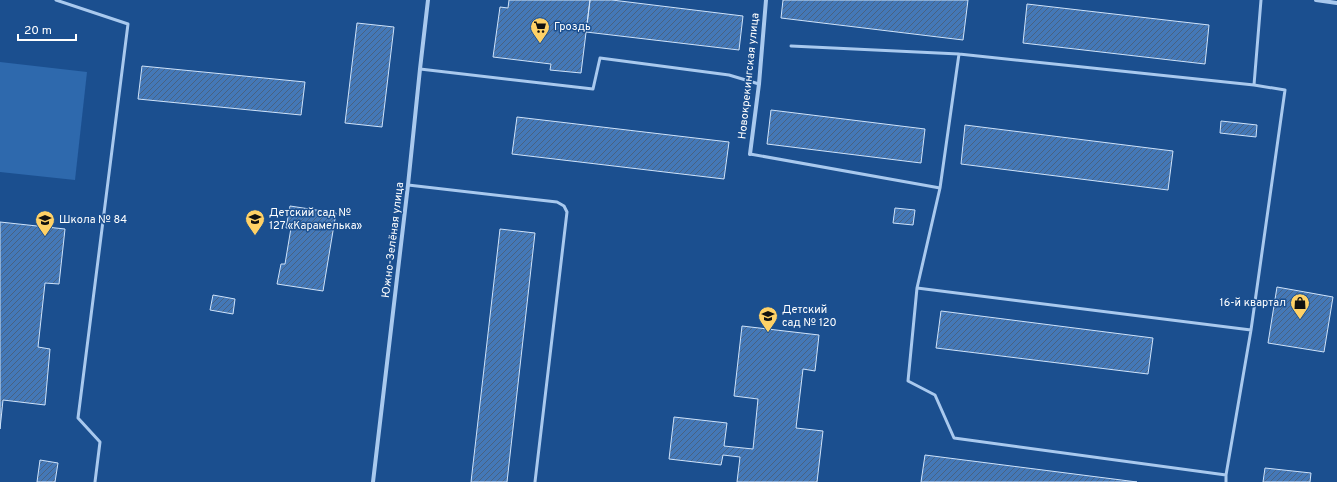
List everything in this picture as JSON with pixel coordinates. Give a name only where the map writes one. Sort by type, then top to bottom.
[{"type":"street","name":"Южно-Зелёная улица","points":[[373,482],[428,0]]},
{"type":"street","name":"Новокрекингская улица","points":[[750,154],[759,84],[766,0]]},
{"type":"street","points":[[1316,0],[1337,3]]},
{"type":"lane","points":[[56,0],[128,24],[78,418],[100,442],[95,482]]},
{"type":"lane","points":[[1254,85],[1261,0]]},
{"type":"lane","points":[[791,46],[959,54],[1254,85],[1285,90],[1251,330],[1226,482]]},
{"type":"lane","points":[[959,54],[940,188],[917,288],[908,381],[935,395],[954,438],[1226,475]]},
{"type":"lane","points":[[420,69],[593,89],[600,58],[729,75],[759,84]]},
{"type":"lane","points":[[750,154],[940,188]]},
{"type":"lane","points":[[408,185],[557,202],[564,206],[567,212],[535,482]]},
{"type":"lane","points":[[917,288],[1251,330]]},
{"type":"shaded area","points":[[0,62],[87,72],[75,180],[0,172]]},
{"type":"building","name":"Гроздь","points":[[509,0],[590,0],[581,73],[550,70],[551,64],[493,57],[500,7],[508,8]]},
{"type":"building","points":[[590,0],[612,0],[743,16],[739,50],[586,32]]},
{"type":"building","points":[[783,0],[968,0],[963,40],[781,18]]},
{"type":"building","points":[[1027,4],[1209,25],[1205,64],[1023,43]]},
{"type":"building","points":[[357,23],[394,27],[382,127],[345,123]]},
{"type":"building","points":[[142,66],[305,82],[301,115],[138,99]]},
{"type":"building","points":[[771,110],[925,129],[921,163],[767,144]]},
{"type":"building","points":[[517,117],[729,142],[724,179],[512,154]]},
{"type":"building","points":[[1221,121],[1257,125],[1256,137],[1220,133]]},
{"type":"building","points":[[965,125],[1173,151],[1168,190],[961,164]]},
{"type":"building","points":[[290,206],[336,213],[323,291],[277,284],[281,264],[285,264],[291,228],[286,228]]},
{"type":"building","points":[[895,208],[915,210],[913,225],[893,223]]},
{"type":"building","points":[[0,222],[65,229],[59,284],[45,283],[38,347],[50,349],[45,405],[3,400],[0,429]]},
{"type":"building","points":[[500,229],[535,233],[507,482],[471,482]]},
{"type":"building","name":"16-й квартал","points":[[1277,287],[1333,297],[1324,352],[1268,343]]},
{"type":"building","points":[[213,295],[235,299],[233,314],[210,310]]},
{"type":"building","points":[[941,311],[1153,338],[1148,374],[936,348]]},
{"type":"building","points":[[742,326],[819,335],[815,371],[803,369],[796,428],[823,431],[817,482],[737,482],[740,457],[723,455],[721,465],[669,459],[674,417],[727,423],[724,446],[753,449],[758,399],[734,396]]},
{"type":"building","points":[[925,455],[1137,482],[921,482]]},
{"type":"building","points":[[40,460],[58,463],[55,482],[37,482]]},
{"type":"building","points":[[1265,468],[1311,473],[1310,482],[1263,482]]},
{"type":"place","name":"Гроздь","points":[[540,44]]},
{"type":"place","name":"Детский сад № 127 «Карамелька»","points":[[255,236]]},
{"type":"place","name":"Школа № 84","points":[[45,237]]},
{"type":"place","name":"16-й квартал","points":[[1300,320]]},
{"type":"place","name":"Детский сад № 120","points":[[768,333]]}]
